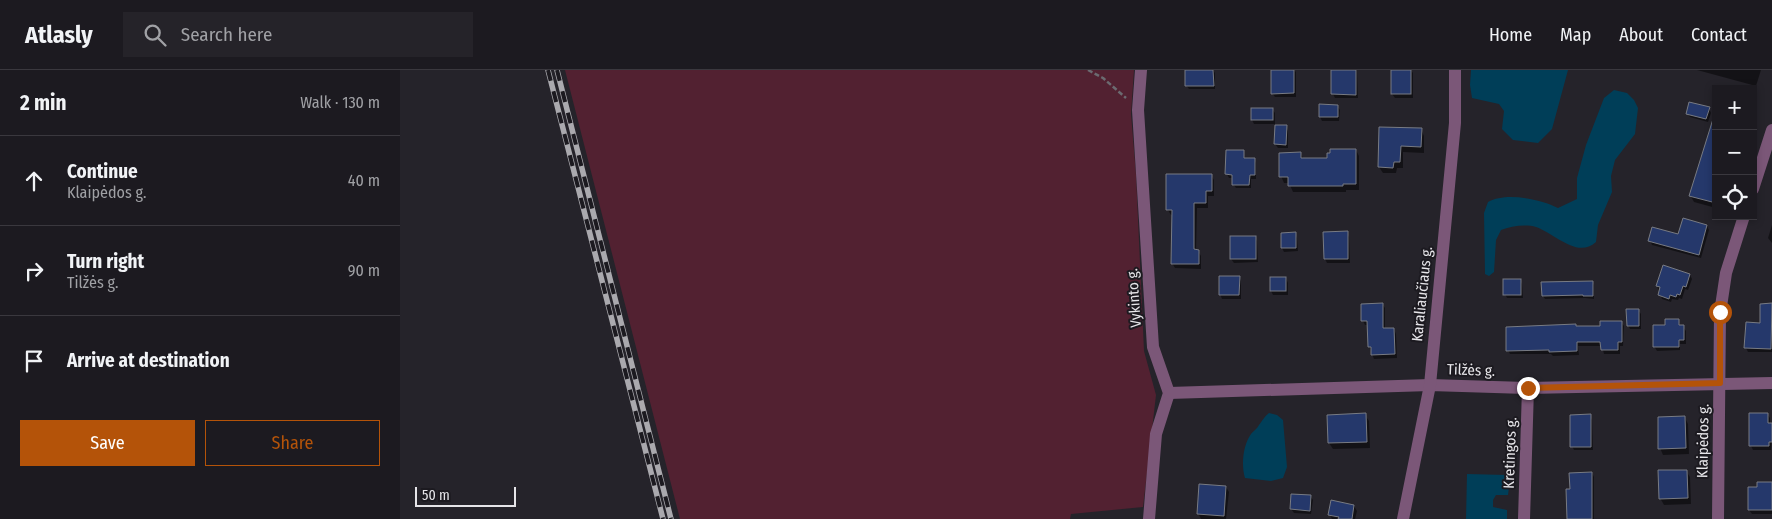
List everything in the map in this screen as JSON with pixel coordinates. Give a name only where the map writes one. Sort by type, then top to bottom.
[{"type":"street","name":"Vykinto g.","points":[[1141,70],[1138,110],[1153,347],[1168,393]]},
{"type":"street","name":"Karaliaučiaus g.","points":[[1402,519],[1430,385],[1455,124],[1455,70]]},
{"type":"street","points":[[1757,178],[1770,143],[1772,130]]},
{"type":"street","name":"Klaipėdos g.","points":[[1718,519],[1720,312],[1726,273],[1743,220]]},
{"type":"street","name":"Tilžės g.","points":[[1168,393],[1430,385],[1528,388],[1772,382]]},
{"type":"street","name":"Kretingos g.","points":[[1524,519],[1528,388]]},
{"type":"street","points":[[1149,519],[1156,434],[1168,393]]},
{"type":"path","points":[[1088,70],[1103,78],[1122,93],[1138,110]]},
{"type":"shaded area","points":[[565,70],[1134,70],[1131,114],[1136,175],[1144,351],[1156,395],[1143,507],[1071,514],[1070,519],[680,519]]},
{"type":"water","points":[[1471,70],[1568,70],[1552,129],[1538,143],[1513,140],[1502,129],[1504,111],[1499,104],[1472,98],[1470,85]]},
{"type":"water","points":[[1614,90],[1627,93],[1634,100],[1638,108],[1635,134],[1615,160],[1611,176],[1612,192],[1598,225],[1596,242],[1589,247],[1574,247],[1544,230],[1532,226],[1501,230],[1496,240],[1494,272],[1489,276],[1485,274],[1484,213],[1488,202],[1504,197],[1513,197],[1542,202],[1558,208],[1577,199],[1577,178],[1586,145],[1604,98]]},
{"type":"water","points":[[1269,413],[1277,415],[1283,420],[1287,467],[1283,478],[1271,481],[1245,478],[1243,461],[1246,444],[1251,434]]},
{"type":"water","points":[[1467,474],[1507,475],[1510,479],[1508,495],[1496,495],[1493,500],[1493,507],[1507,510],[1507,519],[1466,519]]},
{"type":"building","points":[[1185,70],[1213,70],[1214,86],[1185,86]]},
{"type":"building","points":[[1271,70],[1294,70],[1294,93],[1271,94]]},
{"type":"building","points":[[1331,70],[1356,70],[1356,95],[1331,94]]},
{"type":"building","points":[[1391,70],[1411,70],[1411,94],[1391,94]]},
{"type":"building","points":[[1689,102],[1710,107],[1706,119],[1686,114]]},
{"type":"building","points":[[1319,104],[1338,105],[1338,117],[1319,117]]},
{"type":"building","points":[[1251,108],[1273,108],[1273,120],[1251,120]]},
{"type":"building","points":[[1712,122],[1712,202],[1689,196]]},
{"type":"building","points":[[1275,125],[1287,125],[1286,145],[1274,144]]},
{"type":"building","points":[[1379,127],[1422,128],[1421,147],[1401,146],[1400,162],[1394,162],[1393,168],[1378,167]]},
{"type":"building","points":[[1330,149],[1356,149],[1356,184],[1343,184],[1343,186],[1288,186],[1288,177],[1279,177],[1279,153],[1301,152],[1301,158],[1327,158],[1327,153],[1330,153]]},
{"type":"building","points":[[1226,150],[1244,150],[1244,158],[1255,158],[1255,175],[1250,175],[1249,185],[1232,185],[1232,175],[1225,174]]},
{"type":"building","points":[[1166,174],[1212,174],[1212,191],[1206,191],[1206,203],[1194,203],[1194,249],[1199,250],[1199,264],[1171,264],[1172,210],[1166,210]]},
{"type":"building","points":[[1683,218],[1707,225],[1699,255],[1648,241],[1652,227],[1678,234]]},
{"type":"building","points":[[1348,231],[1348,259],[1324,259],[1323,232]]},
{"type":"building","points":[[1296,232],[1296,248],[1281,248],[1281,233]]},
{"type":"building","points":[[1230,236],[1256,236],[1256,259],[1230,259]]},
{"type":"building","points":[[1663,265],[1690,274],[1686,287],[1683,286],[1680,295],[1677,294],[1676,297],[1670,295],[1669,299],[1658,295],[1660,287],[1656,286]]},
{"type":"building","points":[[1219,276],[1240,276],[1239,295],[1219,295]]},
{"type":"building","points":[[1270,277],[1286,277],[1286,291],[1270,291]]},
{"type":"building","points":[[1503,279],[1521,279],[1521,295],[1503,295]]},
{"type":"building","points":[[1593,281],[1593,296],[1542,296],[1541,282]]},
{"type":"building","points":[[1383,303],[1383,328],[1394,328],[1395,354],[1371,355],[1371,347],[1368,347],[1367,321],[1361,321],[1361,304]]},
{"type":"building","points":[[1772,303],[1771,349],[1744,348],[1746,322],[1760,323],[1760,304]]},
{"type":"building","points":[[1626,309],[1639,309],[1639,326],[1627,326]]},
{"type":"building","points":[[1665,319],[1679,319],[1679,325],[1684,325],[1684,340],[1679,340],[1679,347],[1653,347],[1653,325],[1665,325]]},
{"type":"building","points":[[1600,321],[1622,321],[1622,342],[1618,342],[1618,350],[1601,350],[1600,342],[1577,342],[1577,351],[1506,351],[1506,327],[1576,324],[1576,326],[1600,326]]},
{"type":"building","points":[[1366,413],[1367,442],[1328,443],[1327,415]]},
{"type":"building","points":[[1749,413],[1768,413],[1768,423],[1772,423],[1772,442],[1769,442],[1769,446],[1749,446]]},
{"type":"building","points":[[1591,414],[1591,447],[1570,447],[1570,415]]},
{"type":"building","points":[[1685,416],[1686,448],[1658,449],[1658,417]]},
{"type":"building","points":[[1658,470],[1687,470],[1688,498],[1659,499]]},
{"type":"building","points":[[1592,472],[1592,519],[1567,519],[1566,489],[1570,489],[1569,473]]},
{"type":"building","points":[[1757,482],[1772,482],[1772,510],[1748,510],[1748,487],[1757,487]]},
{"type":"building","points":[[1199,484],[1226,486],[1224,516],[1197,514]]},
{"type":"building","points":[[1291,494],[1311,495],[1310,511],[1290,509]]},
{"type":"building","points":[[1331,500],[1354,505],[1352,519],[1338,519],[1339,517],[1328,515]]},
{"type":"railway","points":[[548,70],[663,519]]},
{"type":"railway","points":[[557,70],[671,519]]},
{"type":"route","points":[[1528,388],[1720,383],[1720,312]]}]
